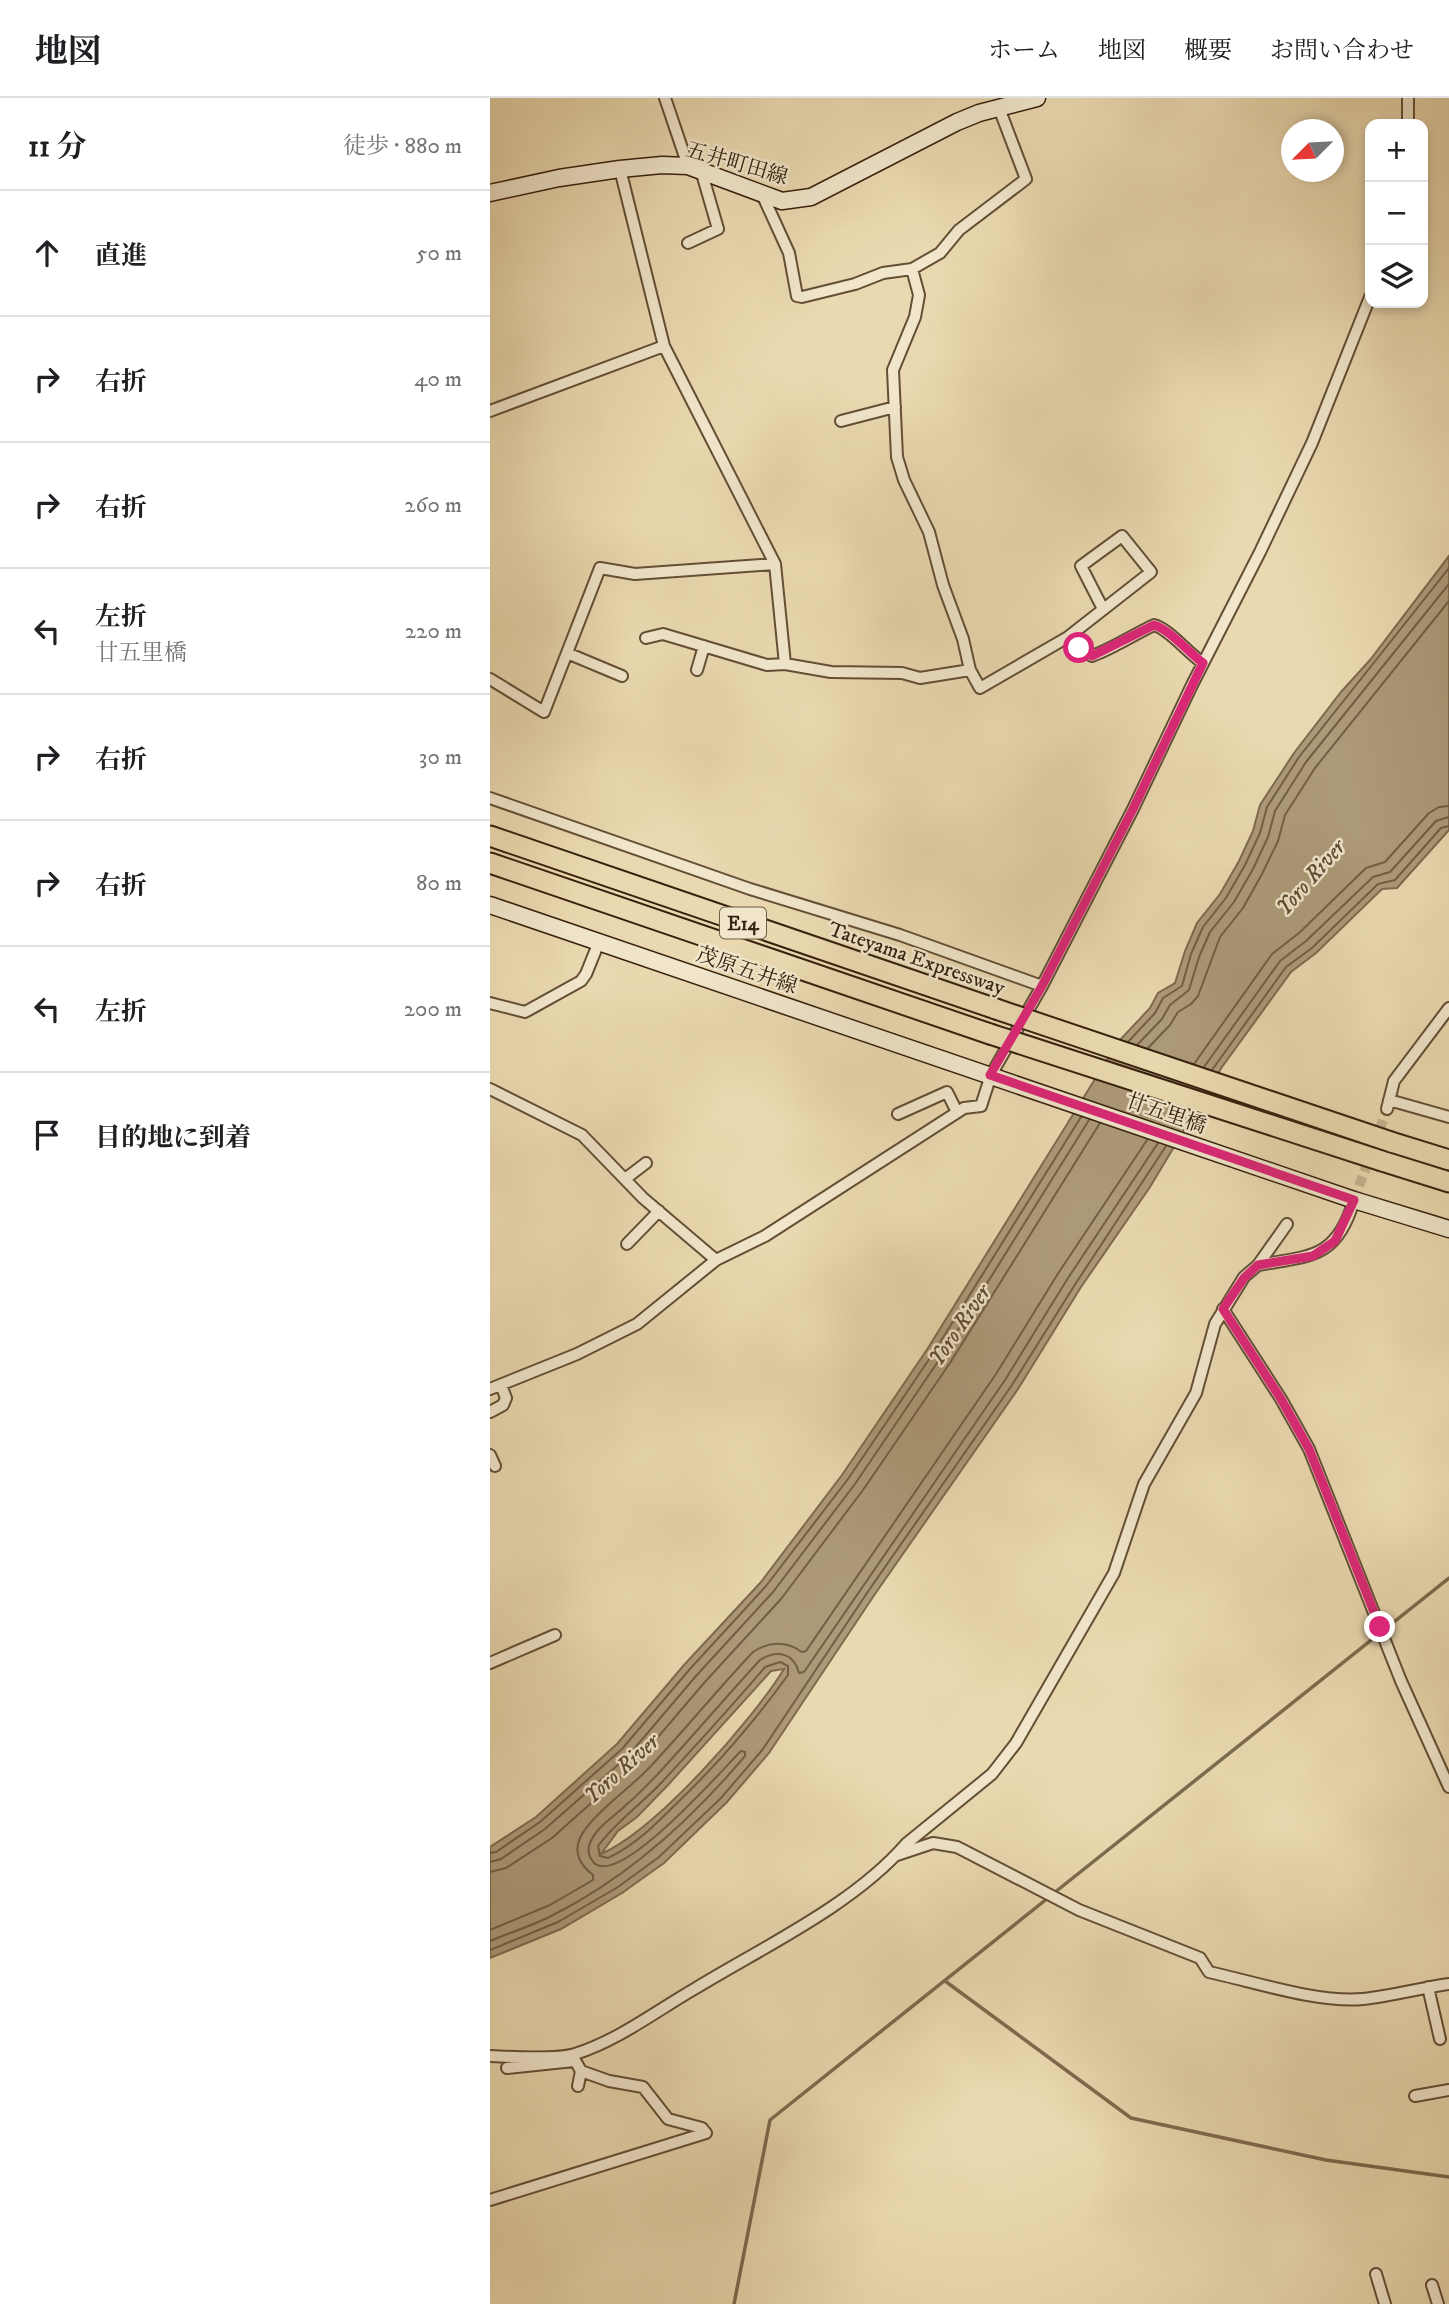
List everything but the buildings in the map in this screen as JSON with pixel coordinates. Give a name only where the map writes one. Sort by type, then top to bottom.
[{"type":"highway","name":"Tateyama Expressway","points":[[490,836],[1449,1160]]},
{"type":"highway","name":"E14","points":[[490,863],[990,1034],[1449,1182]]},
{"type":"main road","name":"五井町田線","points":[[490,193],[527,184],[662,165],[695,168],[782,201],[811,197],[923,138],[968,118],[1037,98]]},
{"type":"main road","name":"茂原五井線","points":[[490,905],[990,1075]]},
{"type":"main road","name":"廿五里橋","points":[[990,1075],[1354,1200]]},
{"type":"main road","points":[[1354,1200],[1449,1229]]},
{"type":"street","points":[[665,98],[718,229],[688,243]]},
{"type":"street","points":[[1408,98],[1408,119]]},
{"type":"street","points":[[762,194],[789,253],[797,296],[855,284],[883,273],[912,269],[940,253],[959,230],[1026,179],[999,108]]},
{"type":"street","points":[[620,169],[664,346],[775,564],[785,664]]},
{"type":"street","points":[[912,269],[919,295],[915,317],[893,370],[897,457],[904,480],[929,532],[943,585],[963,639],[970,670],[980,688],[1068,636],[1151,572],[1122,537],[1081,566],[1103,609]]},
{"type":"street","points":[[490,1412],[503,1405],[506,1398],[496,1387],[577,1354],[637,1324],[716,1261],[765,1237],[957,1112],[964,1108],[981,1106],[990,1075],[1042,986],[1260,552],[1312,443],[1366,308]]},
{"type":"street","points":[[490,411],[664,346]]},
{"type":"street","points":[[841,422],[895,407]]},
{"type":"street","points":[[490,679],[544,712],[600,568],[635,574],[775,564]]},
{"type":"street","points":[[1068,636],[1079,648],[1092,656],[1154,625],[1161,627],[1203,663]]},
{"type":"street","points":[[646,638],[663,634],[767,665],[785,664],[831,672],[902,673],[920,678],[970,670]]},
{"type":"street","points":[[697,670],[704,646]]},
{"type":"street","points":[[567,653],[622,676]]},
{"type":"street","points":[[490,798],[750,889],[900,935],[1042,986]]},
{"type":"street","points":[[490,1003],[525,1012],[581,981],[599,942]]},
{"type":"street","points":[[1449,1008],[1394,1080],[1388,1104],[1449,1117]]},
{"type":"street","points":[[490,1089],[582,1135],[659,1211],[716,1261]]},
{"type":"street","points":[[898,1114],[947,1092],[957,1112]]},
{"type":"street","points":[[625,1179],[646,1163]]},
{"type":"street","points":[[1258,1265],[1313,1256],[1335,1241],[1354,1200]]},
{"type":"street","points":[[626,1244],[659,1211]]},
{"type":"street","points":[[507,2068],[577,2062],[850,1895],[895,1857],[906,1844],[992,1774],[1016,1743],[1114,1573],[1144,1483],[1196,1393],[1214,1324],[1244,1278],[1258,1265],[1287,1224]]},
{"type":"street","points":[[1223,1309],[1281,1399],[1309,1449],[1401,1681],[1449,1787]]},
{"type":"street","points":[[490,1455],[495,1466]]},
{"type":"street","points":[[490,1663],[555,1635]]},
{"type":"street","points":[[895,1857],[933,1843],[957,1847],[1079,1910],[1200,1958],[1209,1972],[1322,1996],[1362,1999],[1449,1984]]},
{"type":"street","points":[[1429,1987],[1440,2039]]},
{"type":"street","points":[[490,2056],[577,2062],[609,2081],[643,2087],[668,2119],[702,2128],[706,2133],[490,2200]]},
{"type":"street","points":[[577,2062],[578,2086]]},
{"type":"street","points":[[1415,2095],[1449,2090]]},
{"type":"street","points":[[1376,2274],[1385,2304]]},
{"type":"street","points":[[1432,2286],[1438,2304]]},
{"type":"water","name":"Yoro River","points":[[1449,556],[1449,830],[1397,888],[1382,889],[1316,953],[1291,972],[1222,1067],[1150,1187],[1081,1287],[1018,1389],[875,1594],[769,1753],[727,1802],[664,1863],[622,1893],[561,1929],[490,1958],[490,1847],[536,1817],[617,1744],[684,1665],[761,1582],[842,1475],[928,1348],[1118,1042],[1150,1008],[1158,993],[1175,983],[1197,923],[1220,894],[1239,861],[1253,831],[1260,805],[1294,753],[1341,692],[1370,660]],"holes":[[[784,1669],[727,1744],[675,1799],[623,1841],[601,1854],[618,1831],[637,1817],[668,1785],[771,1671]]]},
{"type":"waterway","points":[[1054,1893],[1449,1578]]},
{"type":"waterway","points":[[734,2304],[770,2120],[1048,1898]]},
{"type":"waterway","points":[[945,1981],[1131,2118],[1326,2160],[1449,2177]]},
{"type":"tunnel","points":[[1354,1200],[1387,1109]]},
{"type":"route","points":[[1079,648],[1092,656],[1102,653],[1154,625],[1161,627],[1203,663],[1133,809],[1042,986],[990,1075],[1354,1200],[1335,1241],[1313,1256],[1258,1265],[1244,1278],[1223,1309],[1292,1416],[1309,1449],[1380,1627]]}]
